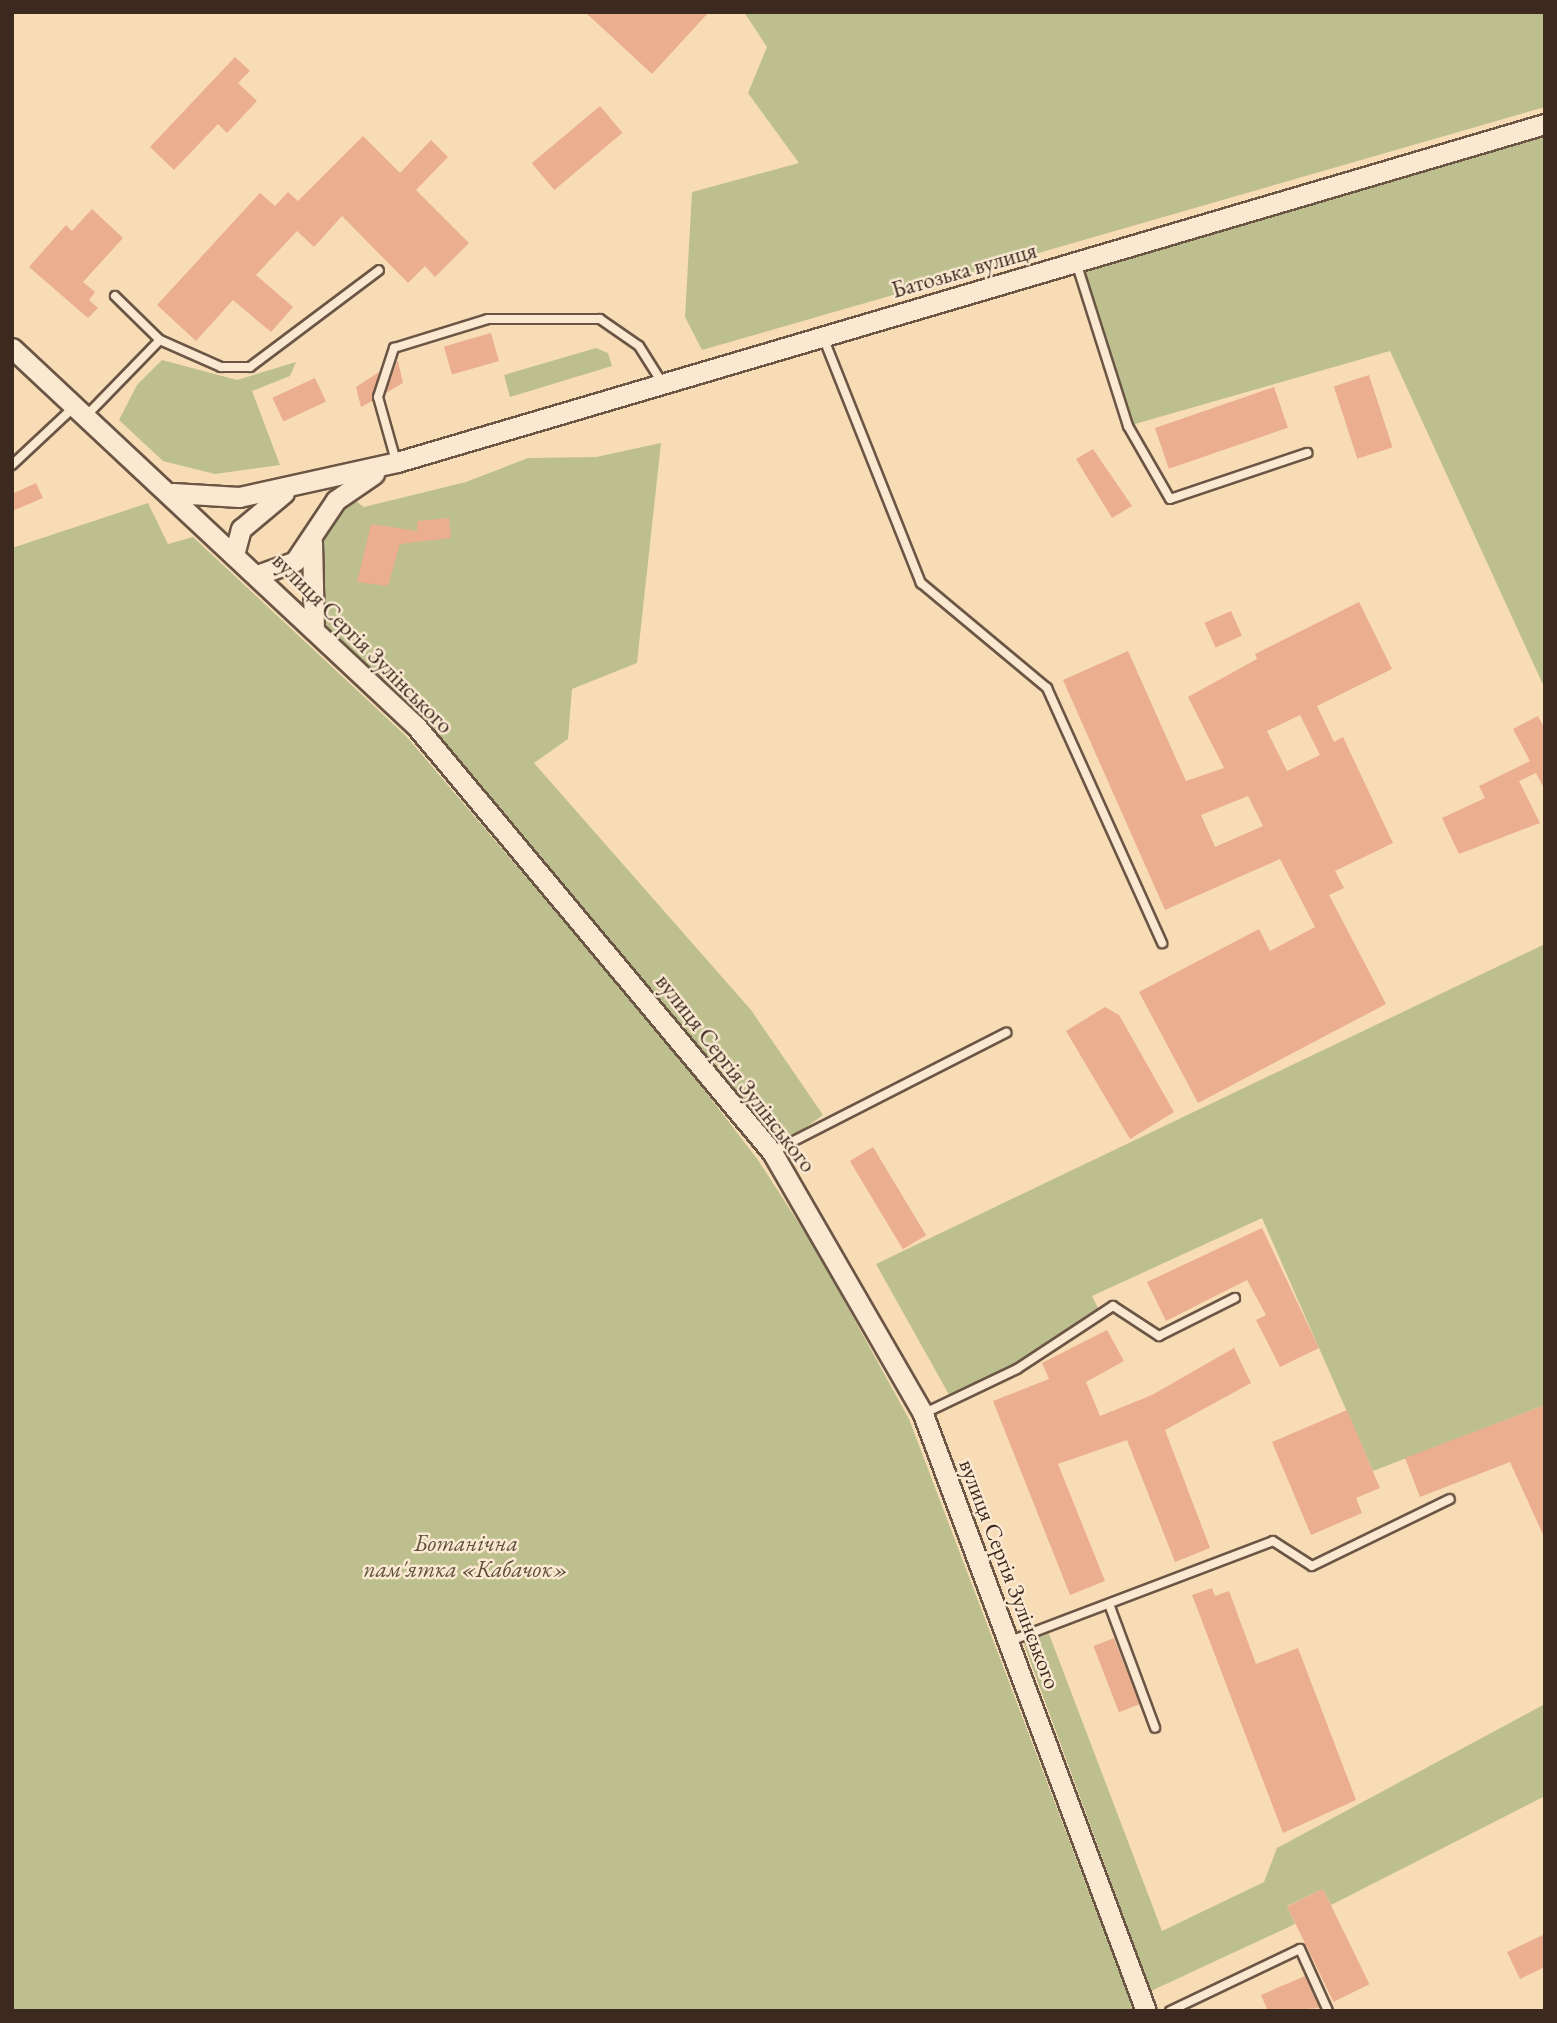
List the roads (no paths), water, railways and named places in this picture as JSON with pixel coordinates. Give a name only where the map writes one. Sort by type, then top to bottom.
[{"type":"street","name":"Батозька вулиця","points":[[173,493],[229,497],[291,489],[397,462],[1545,124]]},
{"type":"street","name":"вулиця Сергія Зулінського","points":[[15,357],[173,493],[260,574],[454,769],[772,1152],[923,1414],[1146,2011]]},
{"type":"street","name":"Батозька вулиця","points":[[260,574],[295,561],[312,542],[335,500],[397,462]]},
{"type":"street","name":"Батозька вулиця","points":[[235,551],[241,528],[255,513],[291,489]]},
{"type":"street","points":[[312,542],[314,629]]},
{"type":"lane","points":[[1076,262],[1128,426],[1170,499],[1307,453]]},
{"type":"lane","points":[[115,296],[160,340],[221,367],[250,367],[379,270]]},
{"type":"lane","points":[[397,462],[378,397],[394,348],[488,319],[600,319],[639,346],[663,384]]},
{"type":"lane","points":[[823,337],[921,583],[1047,688],[1162,943]]},
{"type":"lane","points":[[12,465],[80,411],[160,340]]},
{"type":"lane","points":[[772,1152],[1006,1034]]},
{"type":"lane","points":[[923,1414],[1017,1369],[1113,1306],[1159,1336],[1235,1298]]},
{"type":"lane","points":[[1010,1641],[1273,1541],[1312,1566],[1450,1499]]},
{"type":"lane","points":[[1109,1604],[1155,1728]]},
{"type":"lane","points":[[1170,2011],[1300,1949],[1328,2011]]},
{"type":"park label","name":"Ботанічна пам'ятка «Кабачок»","points":[[466,1556]]}]
